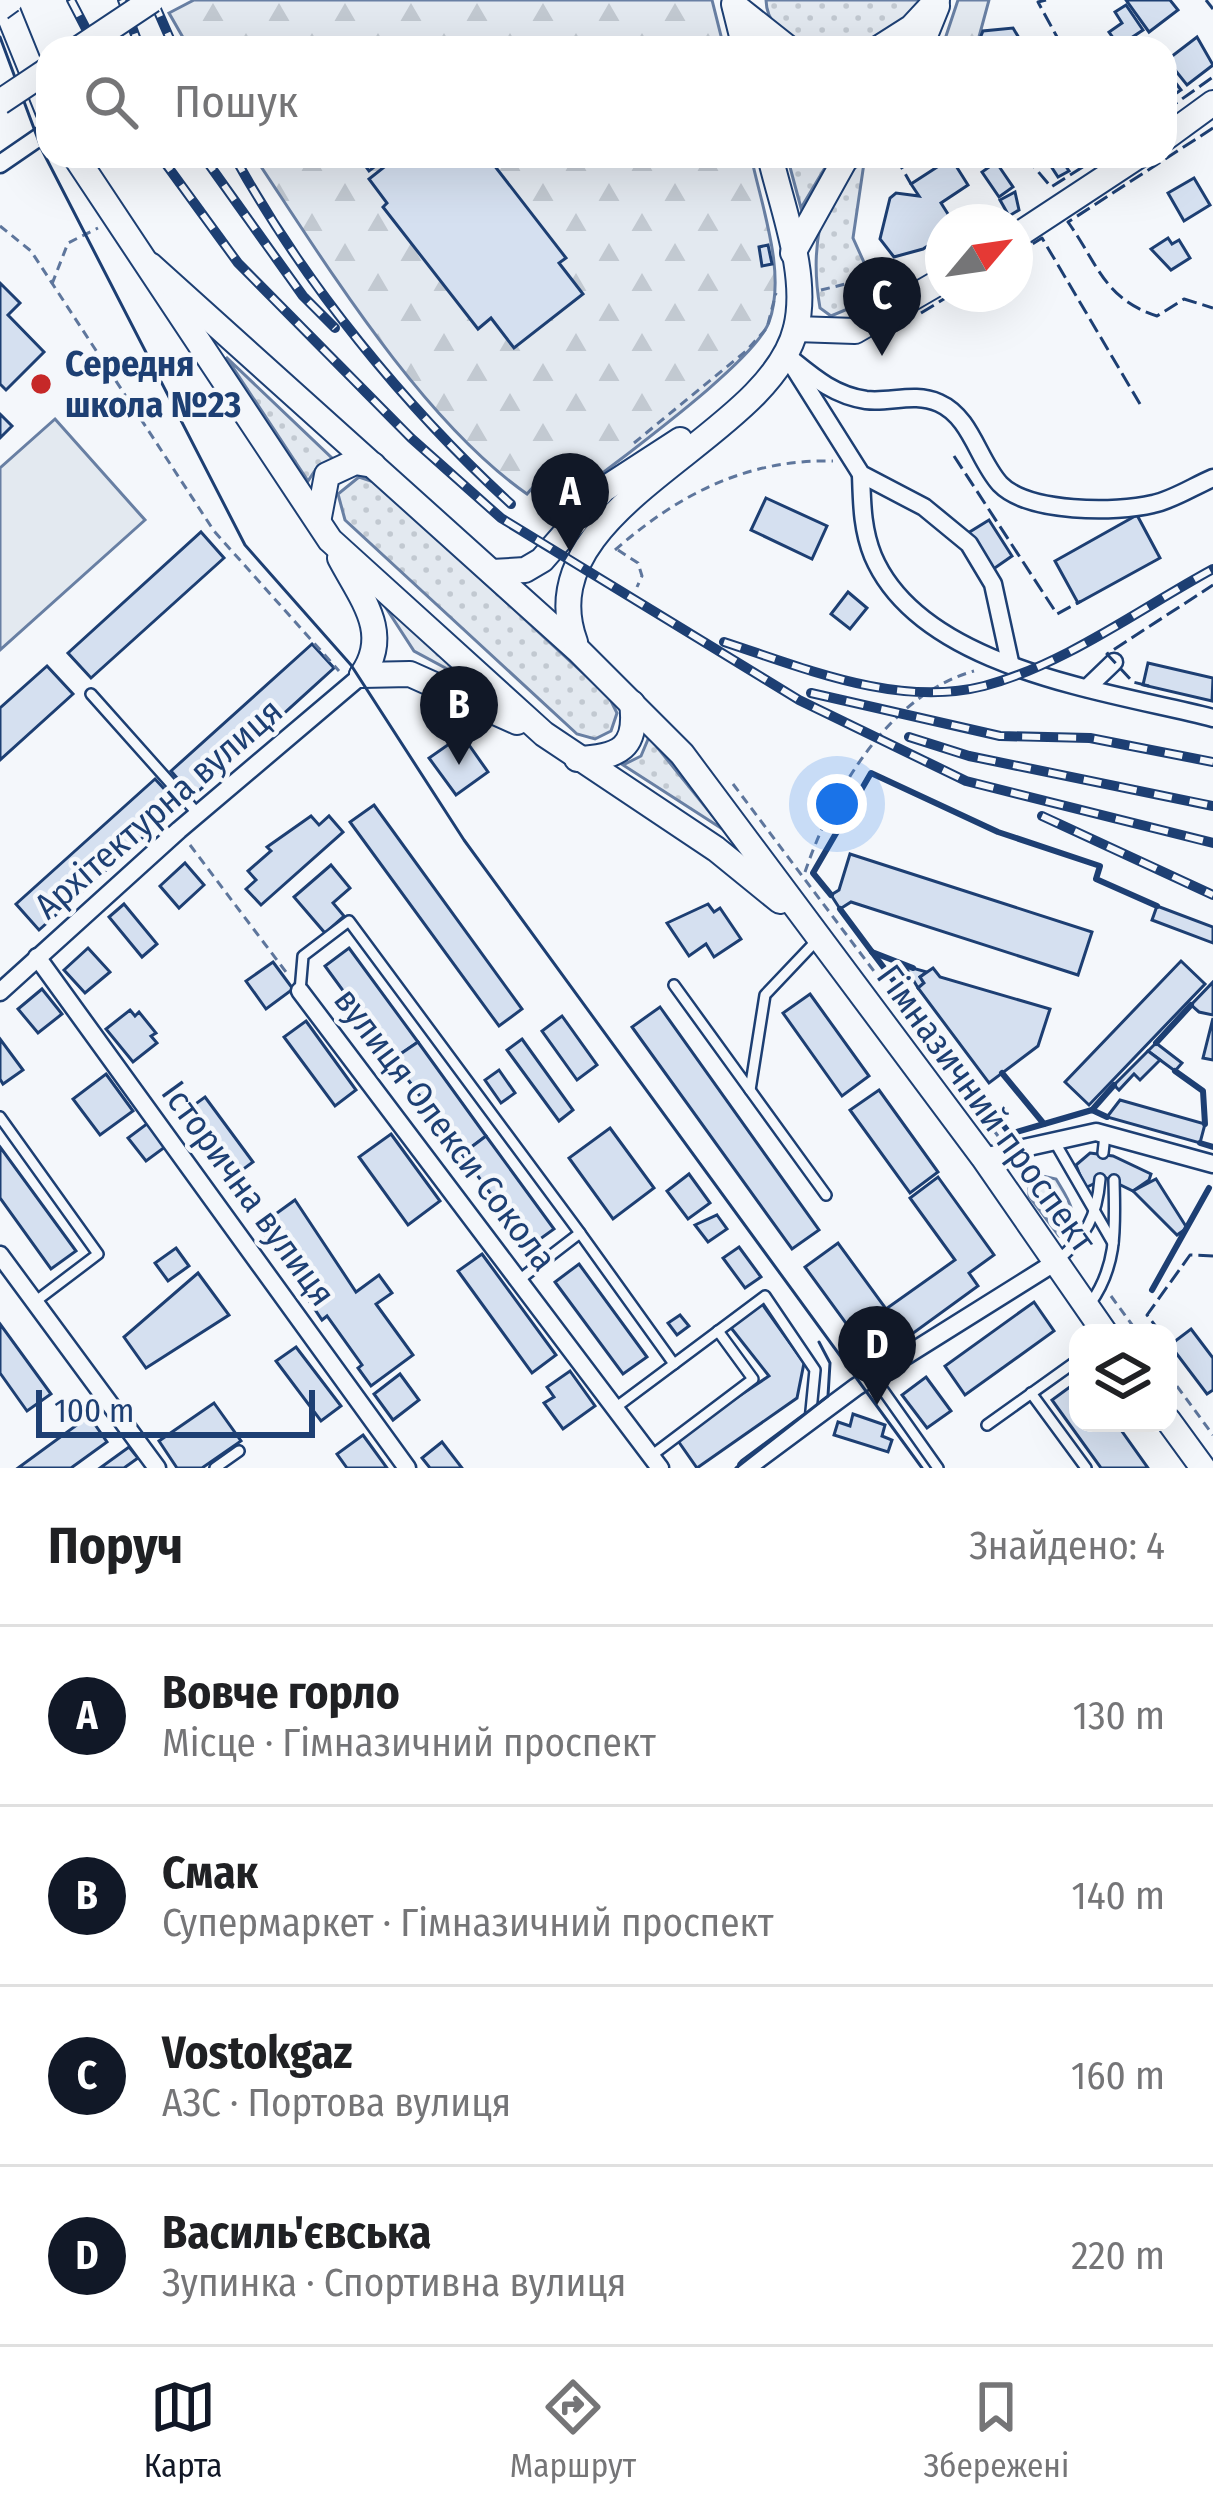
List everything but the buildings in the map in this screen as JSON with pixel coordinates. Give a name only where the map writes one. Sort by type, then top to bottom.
[{"type":"main road","points":[[98,36],[152,0]]},
{"type":"main road","points":[[894,36],[938,0]]},
{"type":"main road","points":[[924,36],[938,0]]},
{"type":"main road","points":[[5,3],[36,81]]},
{"type":"main road","points":[[734,3],[742,36]]},
{"type":"main road","points":[[734,3],[774,36]]},
{"type":"main road","points":[[0,102],[36,78]]},
{"type":"main road","points":[[1177,129],[1213,103]]},
{"type":"main road","points":[[83,168],[324,529],[376,628],[378,643],[356,680]]},
{"type":"main road","points":[[578,650],[565,616],[574,570],[634,497],[730,413],[786,355],[796,329],[798,292],[773,168]]},
{"type":"main road","points":[[793,253],[840,168]]},
{"type":"main road","points":[[1033,225],[1120,168]]},
{"type":"main road","name":"Гімназичний проспект","points":[[150,266],[632,703],[729,812],[814,932],[995,1154],[1054,1263],[1099,1324]]},
{"type":"main road","points":[[796,329],[854,332],[925,291]]},
{"type":"main road","points":[[492,572],[525,570],[542,560],[603,490],[730,413]]},
{"type":"main road","points":[[324,529],[327,475],[355,462],[373,465]]},
{"type":"main road","points":[[324,529],[544,734]]},
{"type":"main road","points":[[356,680],[410,674],[544,734]]},
{"type":"main road","points":[[577,759],[603,758],[627,748],[634,736],[632,703]]},
{"type":"main road","name":"Гімназичний проспект","points":[[544,734],[716,850],[814,932]]},
{"type":"main road","points":[[1177,1432],[1203,1468]]},
{"type":"street","points":[[0,164],[36,139]]},
{"type":"street","points":[[786,355],[857,469],[862,522],[874,559],[904,602],[937,629],[1010,662],[1088,688],[1213,718]]},
{"type":"street","points":[[786,355],[829,389],[868,400],[914,396],[942,404],[960,421],[1001,485],[1030,502],[1075,508],[1154,504],[1213,478]]},
{"type":"street","points":[[857,469],[924,507],[969,544],[993,584],[1010,662]]},
{"type":"street","points":[[1088,688],[1114,662]]},
{"type":"street","name":"Архітектурна вулиця","points":[[0,992],[178,830],[356,680]]},
{"type":"street","name":"Історична вулиця","points":[[38,957],[407,1468]]},
{"type":"street","name":"вулиця Олекси Сокола","points":[[300,991],[656,1462]]},
{"type":"street","points":[[995,1154],[1053,1138],[1109,1142],[1213,1164]]},
{"type":"street","points":[[0,1255],[157,1468]]},
{"type":"street","points":[[747,1468],[873,1376],[1054,1263]]},
{"type":"lane","points":[[92,694],[198,814]]},
{"type":"lane","points":[[300,991],[303,956],[349,922],[674,1364]]},
{"type":"lane","points":[[750,1090],[765,995],[814,932]]},
{"type":"lane","points":[[674,985],[826,1195]]},
{"type":"lane","points":[[0,1118],[98,1254],[35,1302]]},
{"type":"lane","points":[[1053,1138],[1115,1246]]},
{"type":"lane","points":[[1109,1142],[1117,1158]]},
{"type":"lane","points":[[1054,1263],[1079,1242],[1097,1214],[1100,1179]]},
{"type":"lane","points":[[1087,1308],[1108,1277],[1115,1246],[1114,1180]]},
{"type":"lane","points":[[518,1280],[580,1233]]},
{"type":"lane","points":[[615,1408],[765,1296],[815,1370],[810,1421]]},
{"type":"lane","points":[[656,1462],[753,1379],[718,1331]]},
{"type":"lane","points":[[987,1425],[1069,1366]]},
{"type":"lane","points":[[873,1376],[938,1468]]},
{"type":"lane","points":[[1030,1394],[1086,1468]]},
{"type":"lane","points":[[214,1468],[239,1450]]},
{"type":"path","points":[[52,284],[68,243],[116,216]]},
{"type":"path","points":[[0,226],[32,251],[214,531],[356,680]]},
{"type":"path","points":[[618,456],[746,351],[767,328],[777,290],[798,292],[878,276]]},
{"type":"path","points":[[637,587],[642,576],[638,562],[614,552],[649,521],[708,483],[790,461],[857,469]]},
{"type":"path","points":[[542,496],[566,514],[568,499]]},
{"type":"path","points":[[804,874],[826,819],[896,716],[936,684],[1010,662]]},
{"type":"path","points":[[727,777],[804,874],[995,1154]]},
{"type":"path","name":"вулиця Олекси Сокола","points":[[178,830],[300,991]]},
{"type":"path","points":[[1177,1386],[1213,1436]]},
{"type":"green space","points":[[194,0],[712,0],[721,36],[182,36],[169,13]]},
{"type":"green space","points":[[766,0],[921,0],[883,36],[788,36],[769,15]]},
{"type":"green space","points":[[958,0],[989,0],[979,36],[946,36]]},
{"type":"green space","points":[[262,168],[754,168],[775,282],[769,322],[758,340],[713,385],[581,490],[549,469],[527,494],[450,425],[344,291]]},
{"type":"green space","points":[[790,168],[825,168],[801,208]]},
{"type":"green space","points":[[863,168],[853,238],[876,289],[874,298],[831,316],[820,308],[817,248],[826,207],[847,174]]},
{"type":"green space","points":[[226,357],[334,460],[318,466],[308,481]]},
{"type":"green space","points":[[55,419],[145,520],[0,650],[0,468]]},
{"type":"green space","points":[[359,477],[377,483],[609,697],[617,713],[611,731],[595,739],[577,734],[345,520],[338,494]]},
{"type":"green space","points":[[377,594],[477,685],[414,651]]},
{"type":"green space","points":[[649,737],[724,830],[623,765],[641,756]]},
{"type":"green space","points":[[1038,1175],[1056,1179],[1069,1201],[1073,1215],[1064,1237],[1029,1196],[1029,1183]]},
{"type":"tram line","points":[[0,37],[36,134]]},
{"type":"tram line","points":[[51,168],[245,545],[351,665],[464,840],[922,1468]]},
{"type":"tram line","points":[[736,1468],[828,1396],[830,1363],[819,1342]]},
{"type":"railway","points":[[71,0],[90,36]]},
{"type":"railway","points":[[122,0],[136,36]]},
{"type":"railway","points":[[153,0],[169,36]]},
{"type":"railway","points":[[169,168],[238,263],[411,438],[501,518],[799,700],[966,781],[1213,843]]},
{"type":"railway","points":[[212,168],[303,296],[335,328]]},
{"type":"railway","points":[[241,168],[292,250],[359,341],[433,427],[511,504]]},
{"type":"railway","points":[[724,642],[852,682],[885,689],[951,691],[984,686],[1043,664],[1213,569]]},
{"type":"railway","points":[[811,693],[1000,736],[1090,738],[1213,762]]},
{"type":"railway","points":[[909,737],[969,756],[1213,806]]},
{"type":"railway","points":[[1042,816],[1213,895]]},
{"type":"fence","points":[[1046,0],[1038,2],[1056,36]]},
{"type":"fence","points":[[1206,0],[1213,9]]},
{"type":"fence","points":[[1177,102],[1213,77]]},
{"type":"fence","points":[[1177,151],[1213,128]]},
{"type":"fence","points":[[902,168],[911,184]]},
{"type":"fence","points":[[1035,168],[1051,187],[1081,168]]},
{"type":"fence","points":[[1151,168],[1068,222],[1113,290],[1139,309],[1157,316],[1184,299],[1213,308]]},
{"type":"fence","points":[[1033,244],[1042,238],[1140,404]]},
{"type":"fence","points":[[921,313],[925,311]]},
{"type":"fence","points":[[954,456],[1057,614],[1081,601]]},
{"type":"fence","points":[[1149,686],[1133,682],[1107,654],[1213,585]]},
{"type":"fence","points":[[1154,1324],[1147,1315],[1190,1255],[1213,1256]]},
{"type":"wall","points":[[831,895],[813,873],[871,773],[998,832],[1100,866],[1096,879],[1157,906]]},
{"type":"wall","points":[[840,909],[872,952],[913,968]]},
{"type":"wall","points":[[872,952],[1010,1134],[1044,1124]]},
{"type":"wall","points":[[1156,1043],[1191,1005]]},
{"type":"wall","points":[[1175,1071],[1203,1091],[1205,1124]]},
{"type":"wall","points":[[1002,1073],[1044,1124],[1092,1110],[1107,1117]]},
{"type":"wall","points":[[1092,1110],[1114,1085]]},
{"type":"wall","points":[[1200,1143],[1213,1147]]},
{"type":"wall","points":[[1152,1290],[1209,1188]]},
{"type":"place","name":"Vostokgaz","points":[[882,356]]},
{"type":"place","name":"Середня школа №23","points":[[41,384]]},
{"type":"place","name":"Вовче горло","points":[[570,552]]},
{"type":"place","name":"Смак","points":[[459,765]]},
{"type":"place","name":"Василь'євська","points":[[877,1405]]}]
